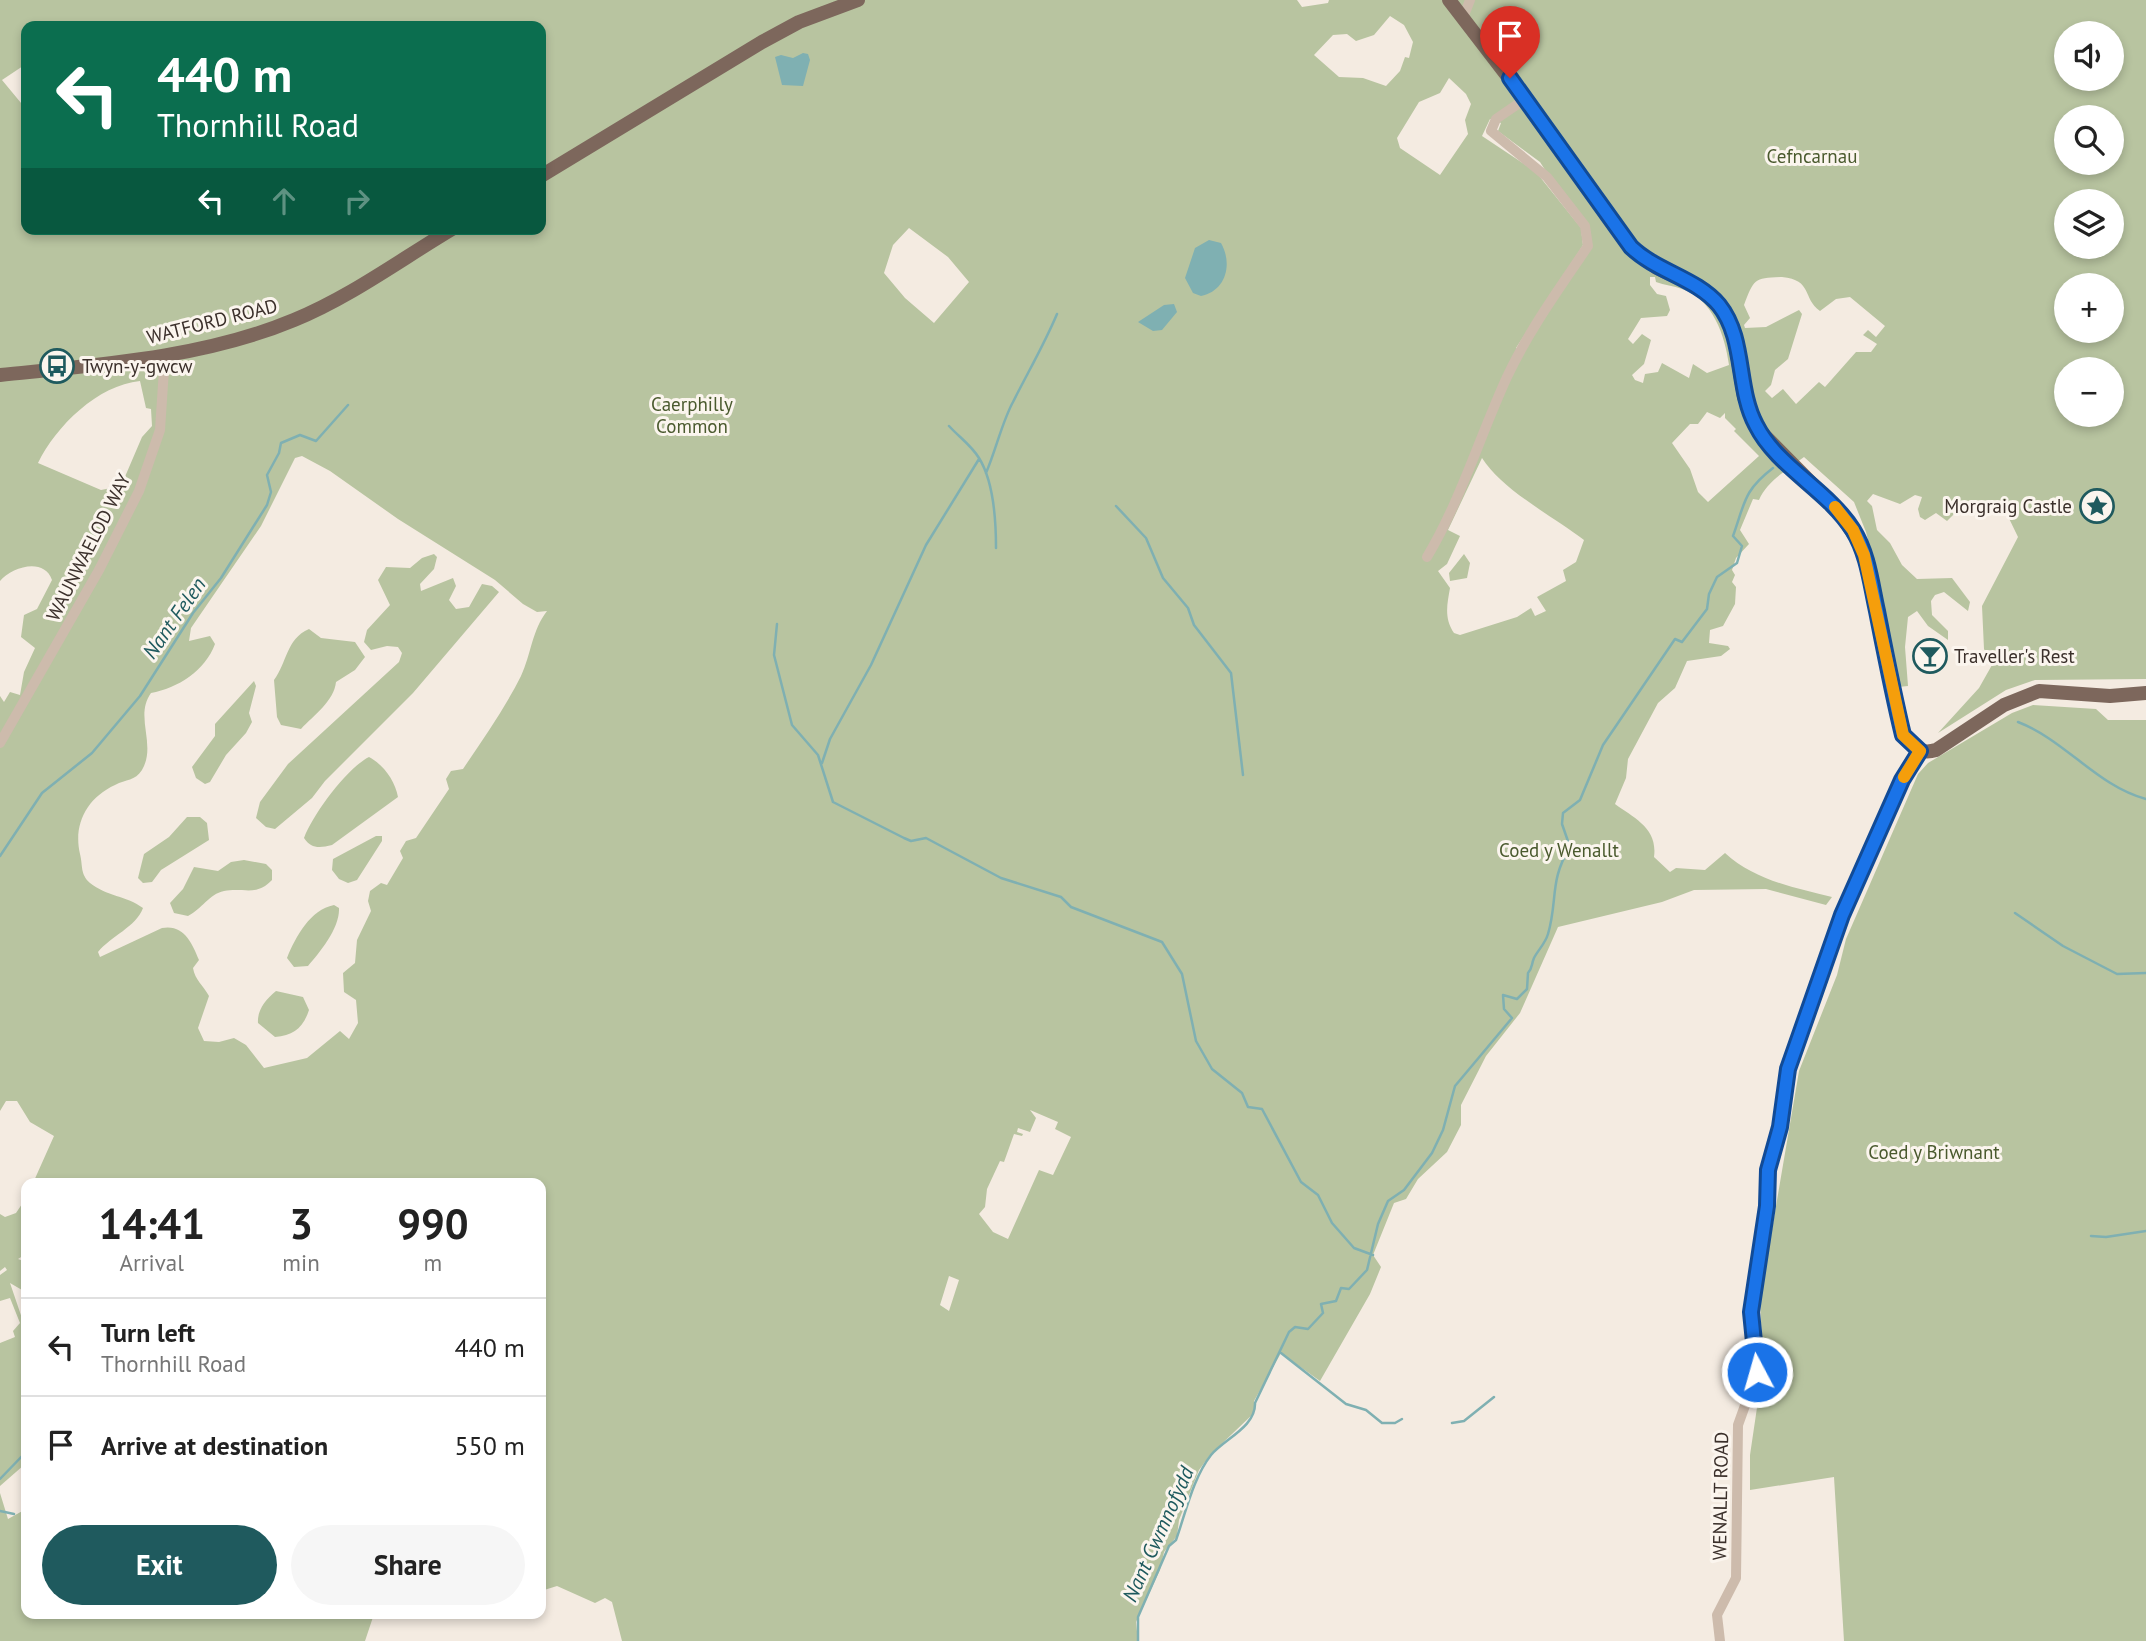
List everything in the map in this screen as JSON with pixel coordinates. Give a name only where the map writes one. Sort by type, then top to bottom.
[{"type":"main road","points":[[546,173],[762,42],[831,8],[858,0]]},
{"type":"main road","points":[[1449,0],[1525,99],[1631,247],[1657,268],[1701,289],[1728,319],[1736,343],[1744,397],[1757,428],[1777,452],[1836,508],[1859,542],[1868,569],[1903,735],[1920,751],[1936,750],[2004,705],[2039,691],[2110,696],[2146,693]]},
{"type":"main road","name":"WATFORD ROAD","points":[[0,375],[165,354],[262,331],[293,321],[356,288],[442,235]]},
{"type":"street","points":[[1463,18],[1470,0]]},
{"type":"street","points":[[1427,557],[1456,505],[1519,353],[1588,246],[1585,226],[1547,177],[1491,131],[1496,119],[1525,99]]},
{"type":"street","name":"WAUNWAELOD WAY","points":[[0,743],[94,579],[139,491],[160,430],[166,376],[165,354]]},
{"type":"street","name":"WENALLT ROAD","points":[[1720,1641],[1717,1615],[1736,1578],[1738,1425],[1757,1372],[1751,1312],[1767,1206],[1768,1170],[1780,1127],[1788,1069],[1842,915],[1902,780],[1920,751]]},
{"type":"green space","points":[[0,0],[1297,0],[1302,7],[1328,3],[1329,0],[2146,0],[2146,679],[2035,680],[2006,690],[1938,733],[1979,688],[1992,665],[1984,649],[1982,606],[2018,537],[2003,506],[1973,510],[1960,508],[1947,521],[1936,513],[1925,520],[1920,517],[1918,509],[1922,497],[1915,495],[1900,504],[1873,494],[1867,501],[1872,506],[1877,530],[1890,543],[1902,565],[1917,579],[1952,578],[1970,602],[1968,611],[1944,592],[1935,595],[1931,601],[1932,615],[1948,631],[1948,640],[1928,626],[1917,611],[1908,617],[1905,647],[1908,686],[1898,687],[1884,604],[1866,532],[1854,502],[1804,457],[1772,481],[1759,500],[1753,499],[1740,530],[1749,544],[1736,558],[1732,570],[1735,575],[1732,582],[1736,587],[1735,604],[1723,626],[1710,630],[1709,643],[1728,646],[1730,649],[1721,656],[1687,661],[1675,688],[1658,703],[1628,759],[1626,778],[1615,804],[1637,819],[1648,831],[1652,838],[1654,857],[1670,872],[1676,868],[1705,870],[1725,853],[1762,876],[1832,897],[1826,905],[1766,889],[1694,890],[1662,902],[1558,927],[1520,1013],[1486,1056],[1461,1105],[1461,1125],[1447,1152],[1418,1179],[1406,1199],[1394,1203],[1373,1255],[1381,1267],[1370,1294],[1320,1381],[1281,1353],[1254,1401],[1254,1413],[1210,1455],[1199,1470],[1179,1520],[1177,1536],[1164,1552],[1160,1570],[1136,1622],[1138,1641],[622,1641],[612,1602],[605,1598],[595,1603],[557,1586],[546,1589],[546,1178],[35,1178],[54,1136],[30,1122],[17,1101],[6,1101],[0,1111],[0,696],[4,702],[10,692],[20,695],[24,672],[35,648],[21,637],[24,615],[37,609],[52,580],[42,568],[20,568],[0,581]],"holes":[[[1390,16],[1404,25],[1413,42],[1409,58],[1405,57],[1400,71],[1386,86],[1363,78],[1339,77],[1314,55],[1333,35],[1347,34],[1356,41],[1374,35]],[[1449,78],[1466,94],[1471,104],[1465,120],[1468,134],[1440,175],[1400,148],[1397,138],[1419,102],[1440,93]],[[1490,119],[1501,123],[1498,131],[1540,162],[1589,239],[1519,352],[1516,348],[1583,245],[1581,228],[1536,172],[1482,136]],[[909,228],[948,257],[969,282],[934,323],[905,298],[884,273],[893,245]],[[1650,277],[1655,277],[1656,282],[1679,288],[1702,301],[1721,331],[1729,365],[1707,373],[1693,364],[1689,378],[1662,363],[1658,372],[1645,374],[1643,383],[1635,380],[1632,375],[1644,364],[1651,340],[1642,334],[1633,344],[1628,339],[1641,318],[1667,316],[1670,310],[1666,296],[1657,294],[1650,285]],[[1760,279],[1792,279],[1803,286],[1814,306],[1820,311],[1836,299],[1850,297],[1885,326],[1876,337],[1868,330],[1863,335],[1877,344],[1871,352],[1856,352],[1825,387],[1819,382],[1796,404],[1783,389],[1772,398],[1765,391],[1771,385],[1775,370],[1788,359],[1802,314],[1799,310],[1766,327],[1745,328],[1744,325],[1750,318],[1744,305],[1753,285]],[[140,381],[146,408],[151,409],[152,426],[142,437],[121,486],[101,490],[38,463],[56,435],[80,410],[109,390]],[[1707,412],[1720,418],[1725,413],[1725,418],[1736,429],[1734,431],[1759,456],[1708,502],[1698,492],[1690,469],[1672,443],[1690,424],[1698,424]],[[302,456],[330,471],[398,519],[495,580],[523,604],[537,612],[547,611],[538,626],[521,676],[501,712],[463,769],[451,771],[446,779],[449,789],[416,838],[406,841],[400,851],[403,858],[387,885],[381,883],[370,891],[368,901],[371,911],[357,940],[355,963],[343,973],[344,992],[356,1000],[358,1023],[349,1039],[340,1031],[307,1058],[264,1068],[246,1045],[234,1038],[219,1042],[204,1041],[198,1028],[209,996],[194,972],[193,968],[199,960],[190,941],[182,932],[162,928],[100,957],[98,952],[135,921],[143,908],[90,883],[82,870],[78,843],[84,813],[97,797],[142,770],[147,750],[146,702],[151,693],[171,687],[189,677],[210,654],[215,644],[210,636],[189,641],[191,628],[261,526],[295,458]],[[1482,458],[1515,492],[1584,540],[1576,562],[1563,570],[1566,581],[1537,597],[1546,611],[1535,616],[1531,608],[1517,617],[1460,635],[1454,633],[1449,622],[1447,606],[1450,588],[1438,571],[1447,564],[1460,536],[1448,530]],[[1030,1110],[1058,1122],[1055,1129],[1071,1137],[1053,1175],[1039,1170],[1008,1239],[993,1232],[979,1214],[985,1207],[987,1189],[1000,1161],[1004,1162],[1014,1134],[1022,1136],[1023,1134],[1017,1132],[1018,1128],[1030,1132],[1036,1118]],[[949,1276],[959,1280],[949,1311],[940,1305]]]},
{"type":"green space","points":[[434,554],[437,557],[434,569],[420,584],[421,591],[453,578],[456,586],[449,600],[456,609],[469,607],[482,584],[492,586],[499,592],[413,693],[325,781],[312,798],[275,829],[266,827],[256,818],[260,802],[288,764],[399,662],[402,653],[398,647],[387,646],[371,650],[364,642],[367,630],[390,605],[378,580],[386,567],[410,568],[422,558]]},
{"type":"green space","points":[[1464,554],[1470,563],[1467,578],[1450,581],[1449,573]]},
{"type":"green space","points":[[309,629],[321,638],[355,642],[365,657],[355,670],[336,682],[327,702],[301,729],[281,725],[277,717],[274,680],[291,645],[301,633]]},
{"type":"green space","points":[[254,681],[256,686],[249,713],[252,722],[226,755],[210,782],[205,784],[196,778],[192,767],[215,736],[215,724]]},
{"type":"green space","name":"Coed y Briwnant","points":[[2033,705],[2096,709],[2108,720],[2146,720],[2146,1641],[1844,1641],[1834,1477],[1750,1490],[1750,1455],[1763,1367],[1760,1300],[1799,1071],[1837,975],[1846,939],[1918,774],[1928,763],[2012,713]]},
{"type":"green space","points":[[369,757],[388,774],[398,797],[332,845],[313,846],[304,838],[308,828],[341,781]]},
{"type":"green space","points":[[187,817],[200,817],[207,823],[209,840],[161,870],[152,882],[143,883],[138,878],[144,854],[169,837]]},
{"type":"green space","points":[[376,836],[382,836],[382,841],[357,880],[348,883],[339,879],[332,870],[333,859]]},
{"type":"green space","points":[[244,860],[266,864],[272,870],[272,880],[255,890],[219,893],[188,916],[174,913],[170,903],[183,889],[194,867],[218,871],[231,862]]},
{"type":"green space","points":[[334,905],[339,908],[338,916],[328,939],[308,966],[294,967],[287,958],[299,933],[318,912]]},
{"type":"green space","points":[[276,991],[303,997],[309,1010],[297,1030],[275,1037],[258,1023],[258,1018],[263,1005]]},
{"type":"green space","points":[[21,1206],[21,1257],[18,1259],[21,1260],[21,1289],[10,1283],[21,1315],[21,1468],[0,1486],[0,1343],[15,1337],[13,1331],[20,1323],[10,1298],[0,1301],[0,1275],[7,1270],[5,1267],[0,1271],[0,1214],[5,1217],[16,1213]]},
{"type":"green space","points":[[0,1493],[8,1519],[21,1512],[21,1619],[372,1619],[365,1641],[0,1641]]},
{"type":"water","points":[[803,53],[808,54],[810,60],[803,86],[782,85],[775,57],[781,55],[793,58]]},
{"type":"water","points":[[1209,240],[1221,243],[1227,268],[1216,289],[1201,296],[1193,293],[1185,278],[1195,248]]},
{"type":"water","points":[[1174,304],[1177,312],[1162,330],[1153,331],[1138,322],[1164,305]]},
{"type":"waterway","points":[[986,473],[1009,410],[1057,314]]},
{"type":"waterway","name":"Nant Felen","points":[[0,856],[42,793],[92,753],[140,696],[193,613],[221,578],[267,505],[271,492],[267,475],[279,453],[281,443],[300,435],[316,441],[348,405]]},
{"type":"waterway","points":[[949,426],[979,458],[988,478],[993,502],[996,548]]},
{"type":"waterway","points":[[822,763],[830,739],[871,665],[926,545],[979,459]]},
{"type":"waterway","name":"Nant Cwmnofydd","points":[[1138,1641],[1138,1617],[1169,1546],[1176,1540],[1205,1464],[1211,1455],[1250,1419],[1289,1332],[1295,1327],[1308,1329],[1323,1313],[1321,1304],[1336,1301],[1341,1288],[1349,1289],[1367,1270],[1378,1224],[1388,1201],[1404,1190],[1432,1153],[1443,1130],[1455,1086],[1512,1018],[1504,1009],[1503,995],[1517,999],[1527,989],[1528,973],[1548,934],[1556,881],[1570,847],[1562,824],[1563,813],[1580,800],[1603,745],[1675,639],[1682,642],[1707,609],[1709,594],[1717,577],[1737,563],[1742,546],[1733,536],[1743,506],[1750,491],[1773,468]]},
{"type":"waterway","points":[[1116,506],[1146,538],[1163,578],[1188,608],[1194,625],[1231,673],[1243,775]]},
{"type":"waterway","points":[[777,624],[774,655],[792,725],[818,755],[833,802],[911,841],[926,838],[1001,878],[1061,897],[1071,907],[1162,942],[1182,974],[1196,1041],[1212,1069],[1242,1093],[1248,1107],[1262,1109],[1301,1182],[1318,1195],[1332,1223],[1354,1248],[1373,1255]]},
{"type":"waterway","points":[[2018,722],[2051,740],[2112,784],[2146,799]]},
{"type":"waterway","points":[[2015,913],[2063,946],[2117,974],[2146,973]]},
{"type":"waterway","points":[[2091,1236],[2106,1237],[2146,1231]]},
{"type":"waterway","points":[[1281,1353],[1346,1404],[1366,1410],[1382,1423],[1395,1423],[1402,1419]]},
{"type":"waterway","points":[[1452,1423],[1464,1421],[1494,1397]]},
{"type":"waterway","points":[[0,1479],[21,1457]]},
{"type":"waterway","points":[[0,1511],[14,1514]]},
{"type":"slow traffic","points":[[1835,507],[1853,530],[1864,555],[1903,735],[1920,751],[1904,777]]},
{"type":"place","name":"Twyn-y-gwcw","points":[[57,366]]},
{"type":"place","name":"Morgraig Castle","points":[[2097,506]]},
{"type":"place","name":"Traveller's Rest","points":[[1930,656]]},
{"type":"route","points":[[1510,78],[1631,247],[1657,268],[1701,289],[1728,319],[1736,343],[1744,397],[1757,428],[1768,443],[1836,508],[1859,542],[1868,569],[1903,735],[1920,751],[1902,780],[1842,915],[1788,1069],[1780,1127],[1768,1170],[1767,1206],[1751,1312],[1757,1372]]},
{"type":"park label","name":"Cefncarnau","points":[[1812,156]]},
{"type":"park label","name":"Caerphilly Common","points":[[692,415]]},
{"type":"park label","name":"Coed y Wenallt","points":[[1559,850]]}]
